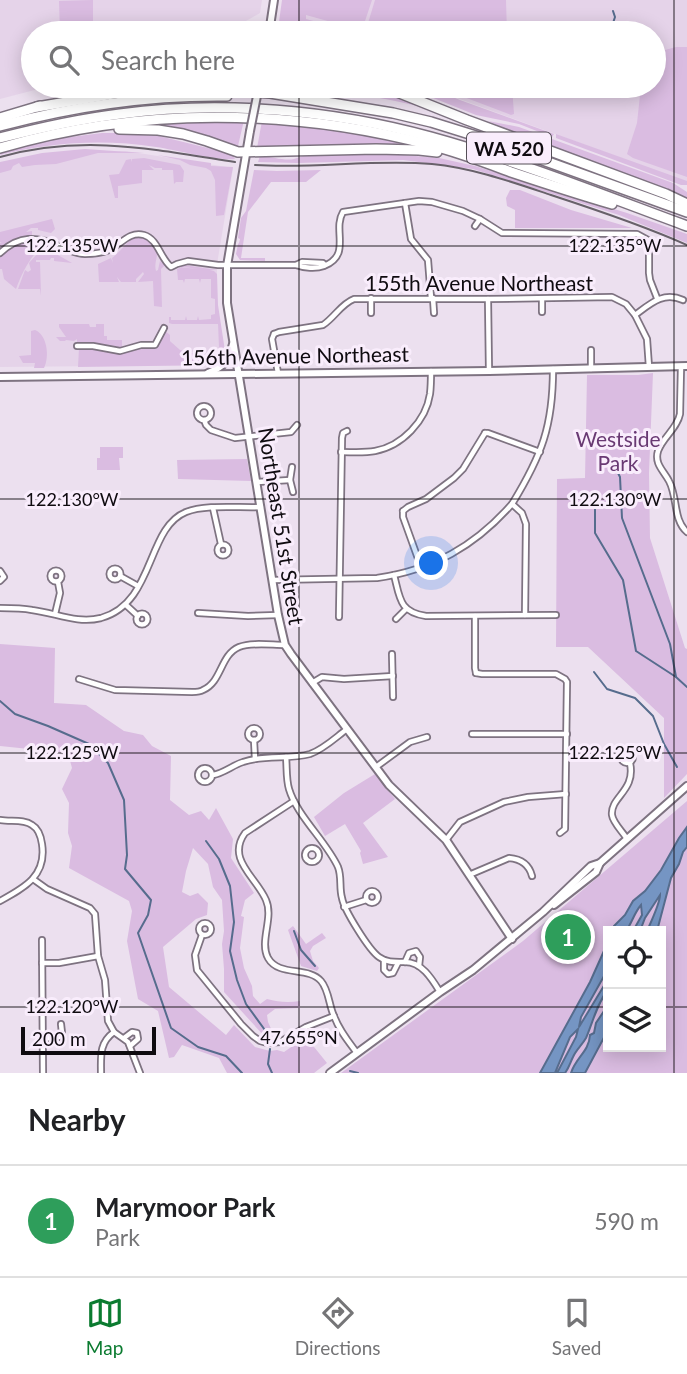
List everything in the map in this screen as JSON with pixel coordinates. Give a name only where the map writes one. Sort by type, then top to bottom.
[{"type":"highway","points":[[0,118],[68,98]]},
{"type":"highway","points":[[37,107],[90,98]]},
{"type":"highway","name":"WA 520","points":[[0,126],[83,107],[164,98]]},
{"type":"highway","name":"WA 520","points":[[271,98],[327,103],[431,122],[687,212]]},
{"type":"highway","points":[[298,98],[327,103]]},
{"type":"highway","points":[[412,98],[687,204]]},
{"type":"highway","name":"WA 520","points":[[0,138],[121,113],[168,109],[244,109],[314,114],[391,127],[472,149],[687,227]]},
{"type":"highway","points":[[0,148],[68,131],[124,123],[220,117],[281,119],[368,131],[455,152],[687,227]]},
{"type":"highway","points":[[68,131],[158,130],[199,138],[238,152],[419,150],[504,169]]},
{"type":"main road","points":[[271,21],[274,0]]},
{"type":"main road","name":"Northeast 51st Street","points":[[257,98],[227,265],[227,303],[285,645],[393,789],[446,840],[512,939]]},
{"type":"main road","points":[[206,374],[225,364],[233,342]]},
{"type":"main road","name":"156th Avenue Northeast","points":[[0,377],[684,366]]},
{"type":"main road","points":[[330,1073],[473,970],[543,912],[596,873],[600,863],[687,786]]},
{"type":"street","points":[[0,253],[11,244],[29,239],[48,241],[80,254],[96,254],[111,249],[131,235],[141,234],[153,240],[163,259],[171,267],[188,261],[209,265],[296,265],[302,262],[325,265],[338,255],[340,217],[343,212],[419,201],[463,211],[495,230],[510,234],[637,234],[648,240],[650,280],[657,298]]},
{"type":"street","points":[[405,203],[411,239],[428,260],[433,313]]},
{"type":"street","points":[[475,226],[480,219]]},
{"type":"street","points":[[649,367],[647,339],[635,315],[657,298],[677,297],[683,300]]},
{"type":"street","points":[[371,298],[371,313]]},
{"type":"street","name":"155th Avenue Northeast","points":[[274,334],[323,325],[348,301],[371,298],[612,298],[626,304],[635,315]]},
{"type":"street","points":[[488,299],[489,371]]},
{"type":"street","points":[[542,299],[542,312]]},
{"type":"street","points":[[77,346],[120,351],[141,345],[155,345],[164,328]]},
{"type":"street","points":[[268,330],[274,334],[272,339],[278,373]]},
{"type":"street","points":[[591,349],[591,369]]},
{"type":"street","points":[[684,366],[679,421],[661,445],[657,457],[674,495],[681,527],[687,532]]},
{"type":"street","points":[[272,580],[377,578],[394,575],[460,550],[487,530],[512,504],[540,452],[551,412],[553,369]]},
{"type":"street","points":[[341,452],[378,451],[411,432],[427,405],[431,371]]},
{"type":"street","points":[[204,420],[213,431],[235,438],[291,432],[297,425]]},
{"type":"street","points":[[421,567],[401,510],[426,499],[454,478],[471,456],[484,430],[540,452]]},
{"type":"street","points":[[339,617],[341,452],[343,433],[347,431]]},
{"type":"street","points":[[292,467],[290,480],[293,492]]},
{"type":"street","points":[[257,482],[290,480]]},
{"type":"street","points":[[512,504],[522,513],[526,524],[525,615]]},
{"type":"street","points":[[0,608],[32,610],[75,620],[104,617],[126,605],[169,525],[180,515],[188,511],[213,508],[261,507]]},
{"type":"street","points":[[213,508],[221,544]]},
{"type":"street","points":[[0,571],[4,575],[0,582]]},
{"type":"street","points":[[394,575],[401,603],[416,615],[556,615]]},
{"type":"street","points":[[120,576],[138,586]]},
{"type":"street","points":[[55,614],[60,593],[58,582]]},
{"type":"street","points":[[126,605],[138,616]]},
{"type":"street","points":[[396,619],[406,609]]},
{"type":"street","points":[[198,613],[278,615]]},
{"type":"street","points":[[475,616],[475,674],[556,674],[567,682],[565,829],[560,833]]},
{"type":"street","points":[[79,679],[116,690],[192,692],[203,690],[214,681],[229,654],[236,649],[244,646],[285,645]]},
{"type":"street","points":[[393,653],[393,697]]},
{"type":"street","points":[[312,683],[322,677],[344,679],[393,676]]},
{"type":"street","points":[[213,775],[256,759],[307,755],[347,729]]},
{"type":"street","points":[[472,734],[567,734]]},
{"type":"street","points":[[376,767],[410,742],[426,737]]},
{"type":"street","points":[[254,740],[256,759]]},
{"type":"street","points":[[286,757],[288,788],[339,870],[344,907],[374,953],[384,960],[419,966],[440,992]]},
{"type":"street","points":[[627,839],[612,814],[631,781],[630,763]]},
{"type":"street","points":[[446,840],[460,822],[504,802],[566,794]]},
{"type":"street","points":[[294,801],[245,833],[238,848],[239,857],[266,900],[267,956],[280,968],[309,974],[321,981],[342,1034],[357,1054]]},
{"type":"street","points":[[0,820],[29,822],[38,830],[43,849],[39,868],[33,879],[0,901]]},
{"type":"street","points":[[317,851],[324,846]]},
{"type":"street","points":[[469,875],[509,858],[524,863],[529,867],[532,876]]},
{"type":"street","points":[[33,879],[47,889],[93,911],[108,1021],[114,1032],[128,1042],[140,1073]]},
{"type":"street","points":[[344,907],[366,900]]},
{"type":"street","points":[[202,935],[195,956],[197,971],[241,1024],[260,1041],[280,1042],[306,1027],[334,1016]]},
{"type":"street","points":[[42,940],[43,1073]]},
{"type":"street","points":[[405,962],[409,953],[416,951],[420,957],[419,966]]},
{"type":"street","points":[[42,963],[99,956]]},
{"type":"street","points":[[384,960],[383,968],[388,974],[396,971],[398,963]]},
{"type":"street","points":[[42,1039],[59,1037],[62,1033],[61,1024]]},
{"type":"street","points":[[101,1073],[101,1050],[107,1038],[114,1032]]},
{"type":"street","points":[[124,1038],[132,1032],[137,1033],[138,1040],[130,1046]]},
{"type":"shaded area","points":[[0,0],[262,0],[260,13],[246,21],[21,21],[21,94],[0,99]]},
{"type":"shaded area","points":[[284,0],[687,0],[687,182],[457,98],[666,98],[666,21],[280,21]]},
{"type":"shaded area","points":[[126,151],[233,168],[217,264],[217,306],[225,352],[216,365],[0,367],[0,163],[21,158]]},
{"type":"green space","points":[[93,0],[93,21],[60,21],[59,1]]},
{"type":"green space","points":[[282,0],[372,0],[365,21],[328,21],[306,15],[306,19],[313,21],[279,21]]},
{"type":"green space","points":[[375,0],[506,0],[507,21],[369,21]]},
{"type":"green space","points":[[687,47],[687,177],[627,154],[637,123],[640,98],[666,98],[666,50]]},
{"type":"green space","points":[[378,98],[408,98],[451,115]]},
{"type":"green space","points":[[433,98],[455,98],[554,134],[552,137],[519,124],[476,115]]},
{"type":"green space","points":[[466,98],[513,98],[514,114]]},
{"type":"green space","points":[[244,120],[238,146],[147,126],[147,125]]},
{"type":"green space","points":[[262,121],[359,132],[424,146],[257,148]]},
{"type":"green space","points":[[488,121],[519,127],[673,183],[687,192],[687,200],[555,150]]},
{"type":"green space","points":[[102,133],[142,133],[159,136],[232,154],[235,159],[207,157],[165,148],[97,143],[39,147],[0,155],[0,151],[47,140]]},
{"type":"green space","points":[[556,134],[687,181],[687,185],[556,138]]},
{"type":"green space","points":[[85,149],[144,153],[98,153],[56,164],[22,167],[19,163],[11,170],[0,173],[0,162],[42,153]]},
{"type":"green space","points":[[312,154],[392,154],[439,158],[475,166],[687,234],[687,243],[619,215],[473,169],[403,160],[258,162],[260,156],[290,159]]},
{"type":"green space","points":[[157,155],[211,163],[211,166],[233,167],[224,215],[216,216],[215,180],[211,171]]},
{"type":"green space","points":[[144,158],[180,165],[184,171],[183,182],[174,184],[173,170],[162,170],[149,165],[154,170],[142,170],[142,183],[118,186],[118,198],[115,198],[109,175],[119,174],[126,160],[131,159],[132,162],[132,159]]},
{"type":"green space","points":[[254,170],[321,170],[306,182],[271,182],[248,212],[241,258],[265,258],[265,261],[240,260],[236,254],[241,218],[246,211]]},
{"type":"green space","points":[[510,190],[520,190],[571,210],[632,228],[515,228],[515,210],[507,206],[506,198]]},
{"type":"green space","points":[[52,219],[55,229],[51,233],[31,228],[26,232],[32,231],[32,236],[14,240],[0,249],[0,232]]},
{"type":"green space","points":[[135,236],[146,238],[155,246],[156,271],[160,261],[165,265],[161,269],[162,307],[154,306],[153,281],[138,282],[143,272],[136,282],[121,282],[117,277],[119,282],[99,282],[98,264],[111,258],[113,263],[112,258]]},
{"type":"green space","points":[[22,242],[32,248],[45,242],[28,264],[16,289],[4,279],[0,269],[0,256]]},
{"type":"green space","points":[[47,243],[50,244],[49,250],[72,263],[54,261],[54,258],[36,260],[40,262],[41,296],[40,289],[18,289],[25,270],[31,270],[29,263]]},
{"type":"green space","points":[[184,265],[217,270],[210,270],[217,274],[218,305],[225,351],[224,357],[217,365],[78,367],[79,348],[122,353],[154,347],[165,331],[170,335],[170,341],[180,350],[211,358],[215,356],[219,347],[218,324],[169,323],[169,317],[171,320],[185,320],[186,316],[187,320],[197,320],[198,316],[199,320],[211,319],[211,315],[215,314],[215,299],[211,298],[211,279],[201,279],[200,283],[199,279],[185,279],[184,283],[183,280],[178,280],[177,269],[182,267],[176,267]]},
{"type":"green space","points":[[59,324],[89,324],[90,327],[96,327],[96,324],[104,324],[104,336],[107,336],[107,340],[122,340],[122,347],[77,343],[77,339],[60,341],[56,337],[66,337]]},
{"type":"green space","points":[[35,330],[42,336],[46,346],[44,368],[34,368],[35,363],[23,363],[19,356],[31,355],[31,331]]},
{"type":"green space","name":"Westside Park","points":[[653,373],[649,473],[650,538],[687,649],[687,774],[664,798],[664,718],[588,647],[556,647],[557,479],[585,478],[587,375]]},
{"type":"green space","points":[[100,447],[123,447],[123,458],[119,458],[120,470],[97,470]]},
{"type":"green space","points":[[247,459],[251,481],[178,479],[177,460]]},
{"type":"green space","points":[[0,644],[55,648],[54,703],[86,705],[124,731],[143,735],[152,746],[171,756],[170,800],[189,815],[201,811],[209,820],[216,808],[233,839],[231,858],[254,893],[245,900],[241,916],[244,917],[240,948],[253,996],[260,1004],[267,999],[300,1001],[300,1008],[275,1009],[267,1015],[273,1033],[265,1037],[224,992],[222,900],[213,887],[208,864],[193,848],[182,892],[190,896],[198,893],[208,903],[207,915],[196,919],[163,947],[169,987],[226,1035],[234,1025],[255,1047],[284,1052],[306,1037],[327,1063],[314,1073],[227,1073],[219,1058],[182,1045],[174,1057],[169,1058],[158,1011],[138,999],[127,941],[132,911],[129,901],[69,868],[72,846],[68,833],[69,803],[62,789],[72,768],[68,753],[0,746]]},
{"type":"green space","points":[[375,774],[395,799],[363,823],[388,857],[363,864],[361,851],[345,824],[325,836],[314,817],[344,793]]},
{"type":"green space","points":[[687,801],[687,1073],[341,1073],[523,941]]},
{"type":"green space","points":[[293,926],[306,944],[322,933],[326,938],[310,951],[319,968],[317,971],[301,966],[288,930]]},
{"type":"water","points":[[687,827],[687,847],[671,878],[658,926],[649,926],[660,895],[642,926],[636,926],[642,915],[641,905],[629,926],[614,926],[661,870]]},
{"type":"water","points":[[603,953],[603,978],[581,1017],[579,1027],[603,987],[603,997],[586,1038],[565,1073],[557,1073],[578,1029],[570,1037],[555,1073],[540,1073]]},
{"type":"water","points":[[603,1012],[603,1039],[585,1073],[571,1073],[587,1046],[590,1035],[594,1033],[596,1023]]},
{"type":"waterway","points":[[613,11],[614,21]]},
{"type":"waterway","points":[[611,459],[620,477],[622,518],[670,644],[676,677]]},
{"type":"waterway","points":[[595,501],[595,533],[623,580],[636,651],[687,687]]},
{"type":"waterway","points":[[594,672],[607,689],[635,698],[653,716],[677,767]]},
{"type":"waterway","points":[[0,701],[15,714],[89,744],[108,763],[124,800],[127,855],[125,869],[151,900],[148,915],[138,933],[171,1028],[198,1047],[226,1056],[242,1073]]},
{"type":"waterway","points":[[206,841],[219,859],[230,886],[234,922],[230,951],[237,980],[246,1004],[270,1037]]},
{"type":"waterway","points":[[294,931],[301,950],[315,966]]},
{"type":"waterway","points":[[270,1049],[268,1064],[272,1073]]},
{"type":"waterway","points":[[350,1071],[358,1073]]},
{"type":"tram line","points":[[0,157],[60,146],[89,145],[146,149],[235,162]]},
{"type":"tram line","points":[[255,165],[410,163],[462,169],[585,206],[687,245]]},
{"type":"place","name":"Marymoor Park","points":[[568,937]]}]
